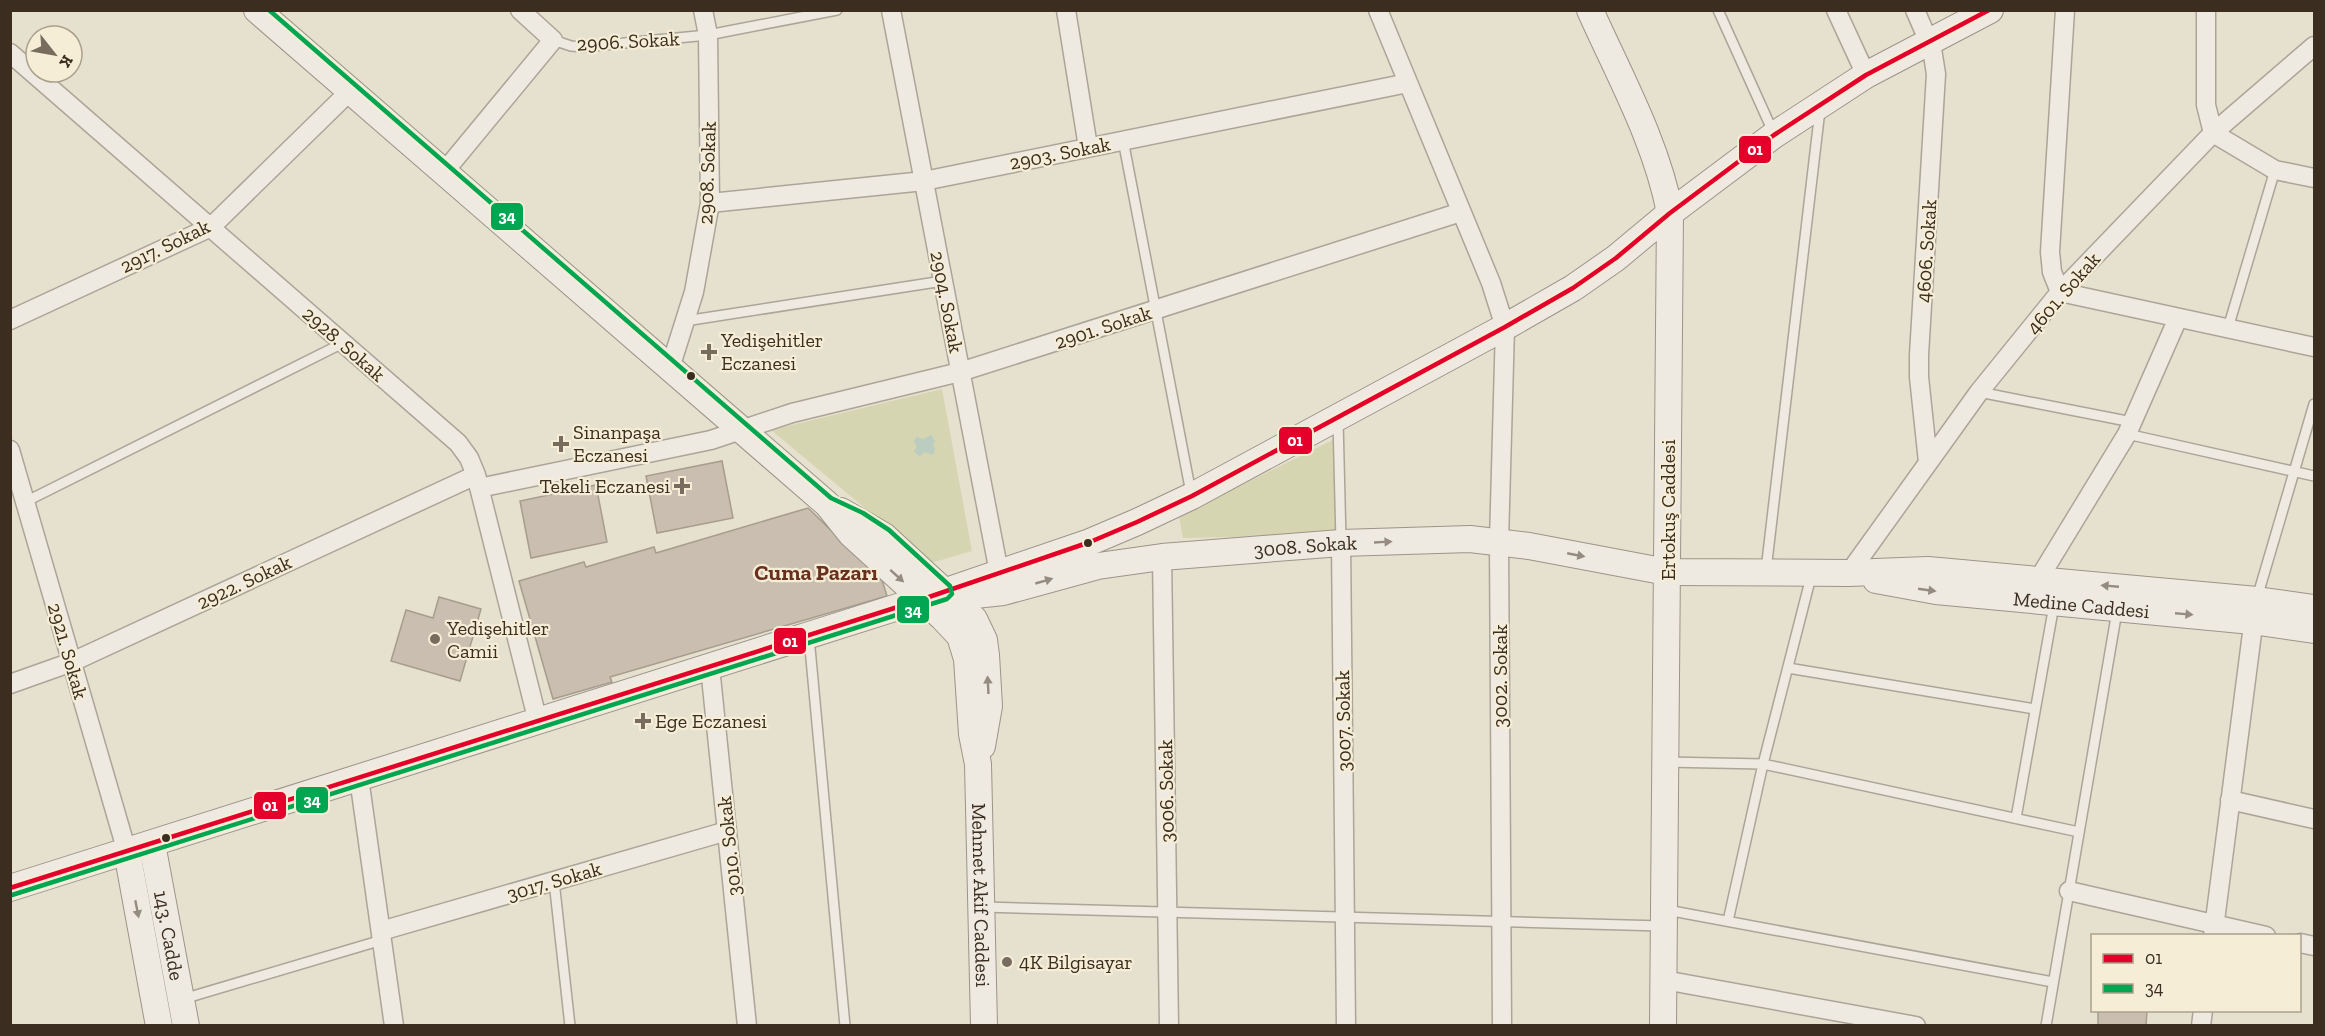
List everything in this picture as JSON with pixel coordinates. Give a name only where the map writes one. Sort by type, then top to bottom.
[{"type":"street","name":"Mehmet Akif Caddesi","points":[[257,10],[827,504],[852,534],[934,596],[974,619],[984,640],[989,705],[978,764]]},
{"type":"street","points":[[520,10],[553,40]]},
{"type":"street","name":"2908. Sokak","points":[[670,368],[700,262],[710,203],[708,35],[703,10]]},
{"type":"street","name":"2904. Sokak","points":[[891,10],[1001,583]]},
{"type":"street","points":[[1066,10],[1088,147]]},
{"type":"street","name":"3002. Sokak","points":[[1378,10],[1491,283],[1504,327],[1499,541],[1502,1026]]},
{"type":"street","name":"Ertokuş Caddesi","points":[[1590,10],[1653,153],[1666,192],[1670,213],[1664,1026]]},
{"type":"street","points":[[1836,10],[1866,75]]},
{"type":"street","name":"4606. Sokak","points":[[1915,10],[1935,59],[1936,95],[1919,355],[1919,377],[1928,462]]},
{"type":"street","points":[[10,888],[934,596],[1001,583],[1192,496],[1573,288],[1774,135],[1866,75],[1990,10]]},
{"type":"street","points":[[2065,10],[2050,252],[2052,272],[2060,292],[2314,347]]},
{"type":"street","points":[[2206,10],[2206,105],[2213,133],[2275,170],[2314,178]]},
{"type":"street","name":"2906. Sokak","points":[[444,172],[553,40]]},
{"type":"street","name":"4601. Sokak","points":[[1849,573],[1979,392],[2060,292],[2213,133],[2314,46]]},
{"type":"street","name":"2928. Sokak","points":[[10,53],[458,443],[469,458],[478,481],[538,722]]},
{"type":"street","name":"2903. Sokak","points":[[710,203],[924,181],[1408,83]]},
{"type":"street","name":"2917. Sokak","points":[[10,320],[210,227],[350,91]]},
{"type":"street","name":"2901. Sokak","points":[[742,430],[792,413],[960,372],[1461,212]]},
{"type":"street","points":[[2038,580],[2129,428],[2178,318]]},
{"type":"street","name":"2922. Sokak","points":[[10,684],[72,662],[478,481],[677,448],[742,430]]},
{"type":"street","name":"2921. Sokak","points":[[10,450],[127,852]]},
{"type":"street","name":"3008. Sokak","points":[[1001,583],[1162,557],[1341,543],[1430,539],[1499,541],[1667,572]]},
{"type":"street","name":"3007. Sokak","points":[[1341,543],[1346,1026]]},
{"type":"street","name":"3006. Sokak","points":[[1162,557],[1169,1026]]},
{"type":"street","name":"Medine Caddesi","points":[[1667,572],[1849,573],[1928,570],[2038,580],[2255,610],[2314,630]]},
{"type":"street","name":"Medine Caddesi","points":[[1849,573],[1928,590],[2118,608],[2255,610],[2314,608]]},
{"type":"street","points":[[986,655],[988,620],[1001,583]]},
{"type":"street","name":"Mehmet Akif Caddesi","points":[[934,596],[952,627],[960,636],[965,648],[972,734],[978,764],[984,1026]]},
{"type":"street","points":[[2213,930],[2255,610]]},
{"type":"street","name":"3010. Sokak","points":[[710,667],[747,1026]]},
{"type":"street","points":[[359,778],[394,1026]]},
{"type":"street","points":[[2230,800],[2314,819]]},
{"type":"street","name":"3017. Sokak","points":[[381,935],[727,831]]},
{"type":"street","name":"143. Cadde","points":[[152,844],[186,1026]]},
{"type":"street","name":"143. Cadde","points":[[127,852],[159,1026]]},
{"type":"street","points":[[2069,891],[2213,930],[2248,934]]},
{"type":"street","points":[[1664,980],[1845,1019],[1916,1026]]},
{"type":"lane","name":"2906. Sokak","points":[[553,40],[583,47],[708,35],[837,10]]},
{"type":"lane","points":[[1718,10],[1774,135]]},
{"type":"lane","points":[[1766,573],[1821,105]]},
{"type":"lane","points":[[1123,140],[1192,496]]},
{"type":"lane","points":[[2228,328],[2275,170]]},
{"type":"lane","points":[[685,321],[943,281]]},
{"type":"lane","points":[[26,502],[343,343]]},
{"type":"lane","points":[[1979,392],[2129,428],[2294,473],[2314,476]]},
{"type":"lane","points":[[2255,610],[2314,404]]},
{"type":"lane","name":"3007. Sokak","points":[[1338,417],[1341,543]]},
{"type":"lane","points":[[1728,921],[1763,764],[1812,573]]},
{"type":"lane","points":[[2016,818],[2054,602]]},
{"type":"lane","points":[[2046,1026],[2118,608]]},
{"type":"lane","points":[[809,636],[845,1026]]},
{"type":"lane","points":[[1788,668],[2035,709]]},
{"type":"lane","points":[[1666,762],[1763,764],[2079,832]]},
{"type":"lane","points":[[554,882],[570,1026]]},
{"type":"lane","points":[[981,907],[1501,921],[1664,917],[1728,921],[2054,982]]},
{"type":"lane","name":"3017. Sokak","points":[[181,999],[381,935]]},
{"type":"green space","points":[[942,389],[972,551],[931,563],[771,430]]},
{"type":"green space","points":[[1333,440],[1336,535],[1183,538],[1179,516]]},
{"type":"shaded area","points":[[931,435],[935,441],[933,455],[924,452],[920,457],[914,451],[917,447],[914,442],[916,437],[924,439]]},
{"type":"building","points":[[722,461],[733,518],[657,533],[646,476]]},
{"type":"building","points":[[596,485],[607,542],[531,558],[520,501]]},
{"type":"building","points":[[808,508],[882,580],[887,596],[610,677],[612,682],[553,699],[519,581],[584,562],[586,567],[654,547],[656,553]]},
{"type":"building","name":"Yedişehitler Camii","points":[[439,597],[481,609],[460,681],[391,661],[406,610],[433,618]]},
{"type":"building","points":[[2098,1012],[2147,1012],[2146,1026],[2098,1026]]},
{"type":"transit line","name":"34","points":[[12,895],[947,599],[952,594],[950,586],[889,530],[863,513],[831,498],[269,10]]},
{"type":"transit line","name":"01","points":[[10,888],[923,599],[1090,542],[1137,522],[1192,496],[1573,288],[1616,258],[1670,213],[1774,135],[1866,75],[1989,10]]},
{"type":"place","name":"Yedişehitler Eczanesi","points":[[709,352]]},
{"type":"place","name":"Sinanpaşa Eczanesi","points":[[561,444]]},
{"type":"place","name":"Tekeli Eczanesi","points":[[682,486]]},
{"type":"place","name":"Yedişehitler Camii","points":[[435,639]]},
{"type":"place","name":"Ege Eczanesi","points":[[643,721]]},
{"type":"place","name":"4K Bilgisayar","points":[[1007,962]]},
{"type":"district","name":"Cuma Pazarı","points":[[816,572]]}]
